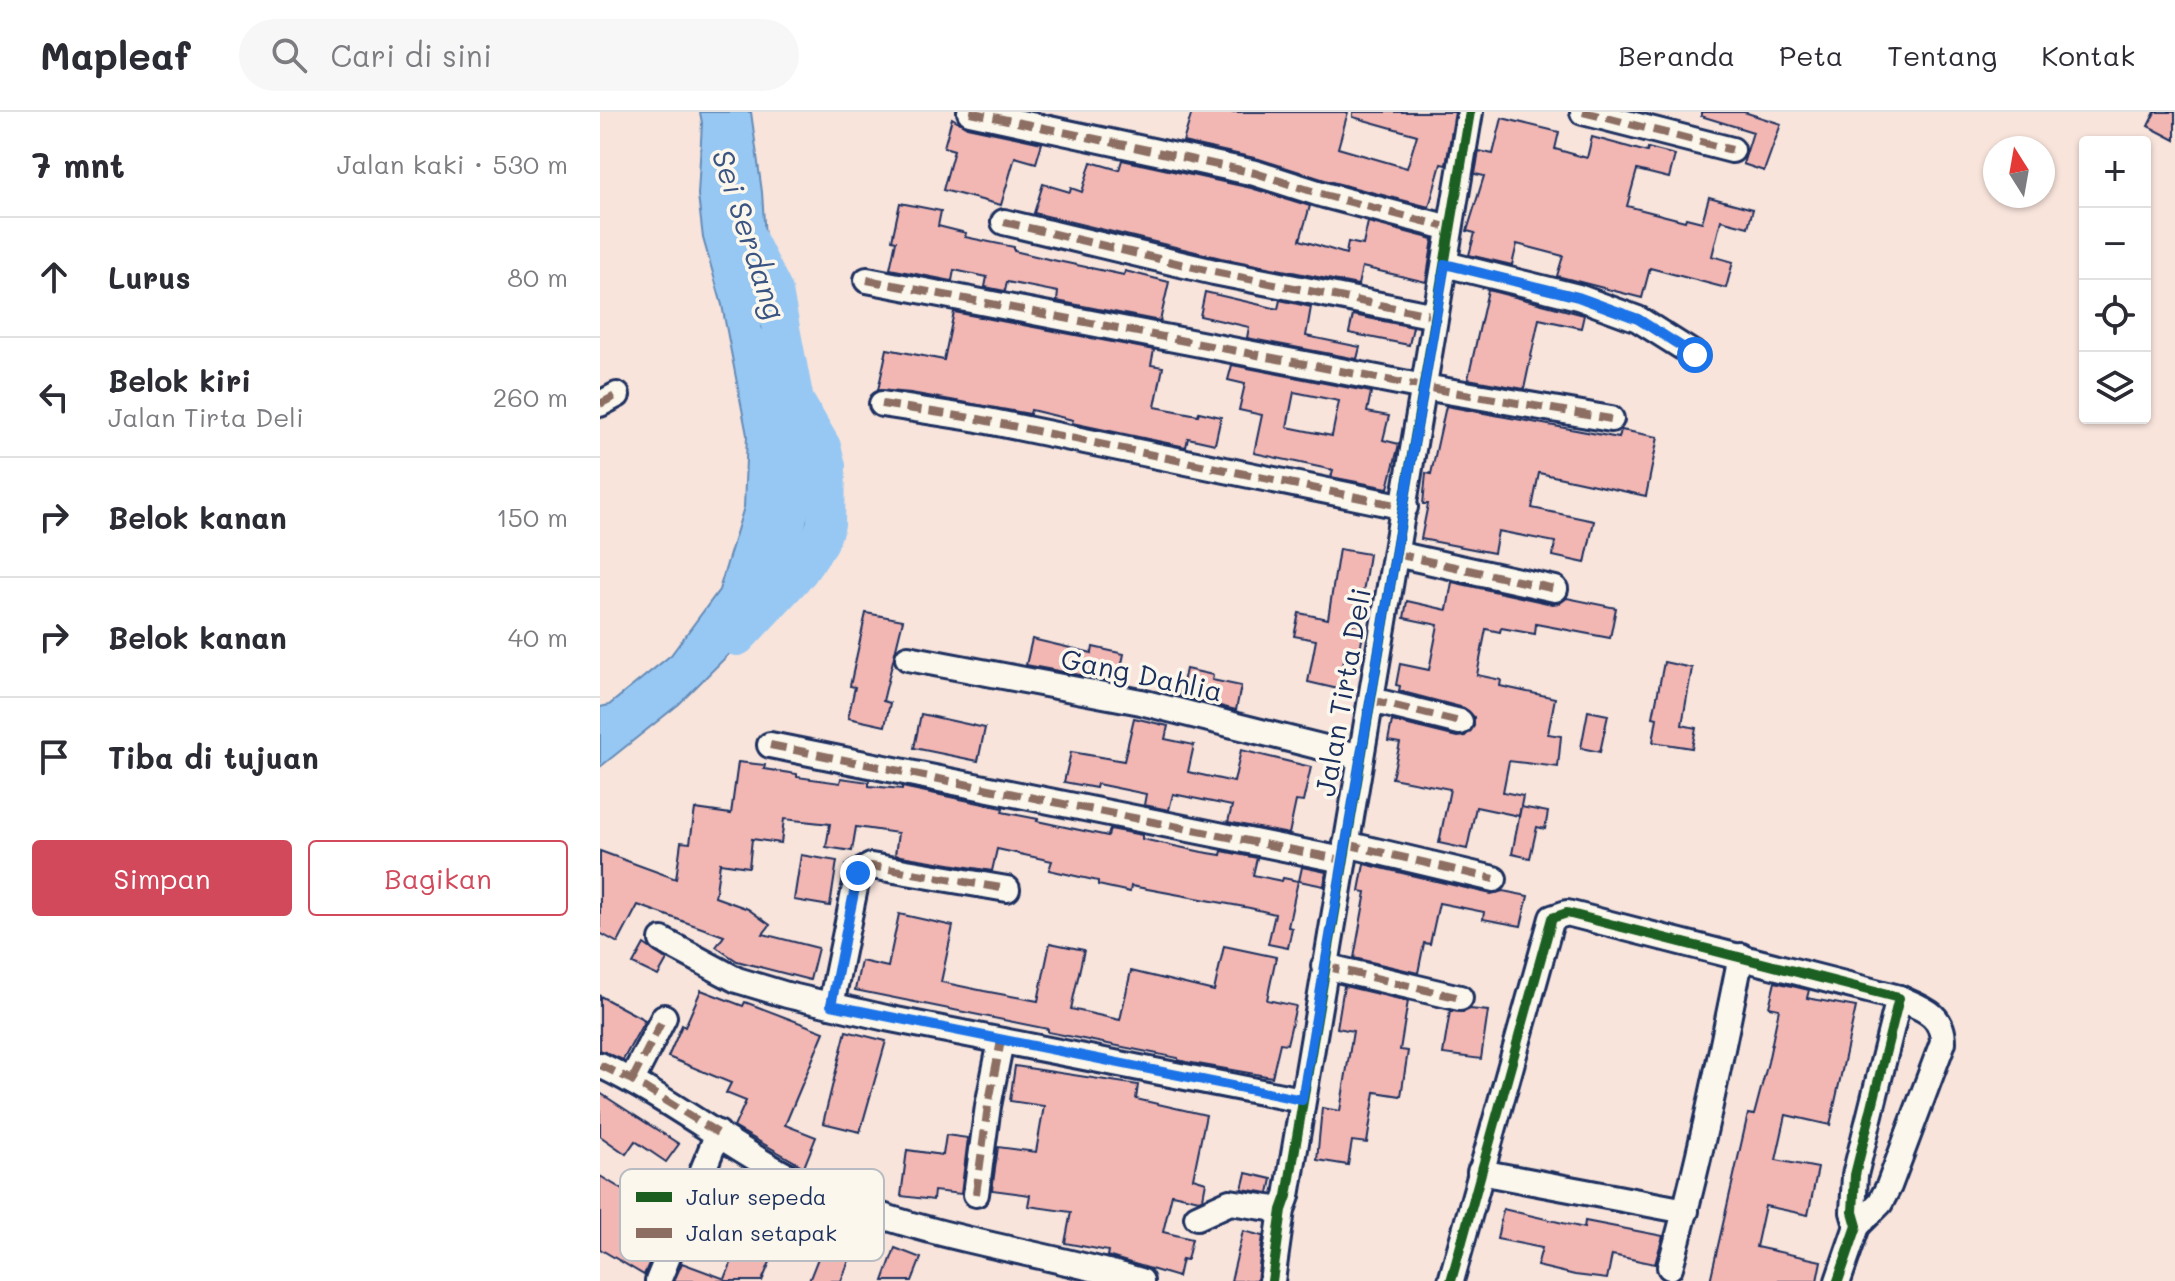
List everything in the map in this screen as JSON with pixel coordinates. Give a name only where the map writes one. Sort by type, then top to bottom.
[{"type":"street","points":[[970,112],[1255,173],[1324,195],[1450,228]]},
{"type":"street","name":"Jalan Tirta Deli","points":[[1272,1281],[1470,112]]},
{"type":"street","points":[[1583,112],[1732,150]]},
{"type":"street","points":[[1004,222],[1214,272],[1435,316]]},
{"type":"street","points":[[1445,264],[1578,297],[1638,319],[1695,355]]},
{"type":"street","points":[[867,280],[1424,387],[1611,419]]},
{"type":"street","points":[[882,404],[978,419],[1405,507]]},
{"type":"street","points":[[1396,554],[1555,589]]},
{"type":"street","name":"Gang Dahlia","points":[[908,658],[1141,702],[1361,757]]},
{"type":"street","points":[[1371,700],[1460,722]]},
{"type":"street","points":[[770,745],[1494,879]]},
{"type":"street","points":[[831,1005],[858,873],[863,868],[871,866],[1007,889]]},
{"type":"street","points":[[1451,1281],[1552,918],[1567,913],[1899,998],[1931,1012],[1941,1026],[1943,1042],[1889,1186],[1880,1203],[1857,1226],[1838,1281]]},
{"type":"street","points":[[662,940],[737,980],[831,1005],[1302,1100]]},
{"type":"street","points":[[1670,1267],[1686,1211],[1741,956]]},
{"type":"street","points":[[1324,966],[1460,998]]},
{"type":"street","points":[[1857,1226],[1853,1212],[1855,1175],[1899,998]]},
{"type":"street","points":[[632,1080],[664,1017]]},
{"type":"street","points":[[976,1194],[1001,1041]]},
{"type":"street","points":[[600,1065],[632,1080],[771,1169]]},
{"type":"street","points":[[703,1169],[718,1133]]},
{"type":"street","points":[[1480,1172],[1686,1211]]},
{"type":"street","points":[[1197,1217],[1230,1202],[1282,1210]]},
{"type":"street","points":[[884,1216],[1141,1281]]},
{"type":"street","points":[[658,1281],[666,1261]]},
{"type":"water","points":[[700,112],[751,112],[762,192],[767,268],[761,327],[809,397],[817,475],[801,551],[758,625],[679,704],[600,767],[600,707],[609,705],[671,655],[719,590],[744,507],[747,435],[722,305],[703,238],[698,195]]},
{"type":"building","points":[[1192,112],[1348,112],[1338,148],[1407,168],[1417,135],[1353,117],[1353,112],[1455,112],[1446,165],[1441,164],[1429,207],[1328,181],[1259,159],[1183,142]]},
{"type":"building","points":[[1701,112],[1744,112],[1781,124],[1764,171],[1743,164],[1753,132],[1701,116]]},
{"type":"building","points":[[2155,112],[2175,112],[2175,140],[2148,126]]},
{"type":"building","points":[[952,118],[967,127],[1042,143],[1036,163],[1015,157],[1001,205],[943,190],[954,150],[944,147]]},
{"type":"building","points":[[1502,118],[1559,132],[1555,149],[1587,158],[1592,137],[1647,152],[1648,148],[1675,155],[1669,178],[1637,170],[1627,206],[1685,221],[1686,218],[1702,222],[1709,197],[1753,209],[1748,227],[1721,220],[1712,256],[1733,262],[1726,288],[1650,268],[1642,298],[1557,276],[1563,256],[1517,244],[1512,265],[1469,255],[1475,233],[1467,231],[1484,176],[1475,174],[1479,151],[1493,154]]},
{"type":"building","points":[[1122,160],[1251,188],[1310,206],[1300,240],[1346,254],[1348,242],[1363,245],[1368,222],[1433,239],[1426,282],[1362,267],[1358,285],[1221,258],[1034,213],[1043,184],[1070,192],[1071,188],[1082,192],[1091,162],[1119,170]]},
{"type":"building","points":[[900,203],[941,211],[938,226],[966,233],[965,237],[1014,247],[1014,251],[1048,259],[1124,275],[1125,271],[1169,282],[1160,321],[1057,301],[1058,292],[1007,282],[1005,291],[985,287],[987,277],[954,270],[952,281],[890,269]]},
{"type":"building","points":[[1488,290],[1584,315],[1581,328],[1539,319],[1524,389],[1468,379]]},
{"type":"building","points":[[1205,292],[1278,309],[1280,300],[1311,307],[1306,336],[1360,347],[1357,359],[1247,338],[1249,327],[1200,316]]},
{"type":"building","points":[[954,312],[1154,350],[1151,365],[1163,367],[1155,407],[1221,417],[1215,444],[1188,438],[1186,447],[1072,423],[1073,420],[1031,410],[1030,414],[878,390],[887,349],[944,360]]},
{"type":"building","points":[[1353,315],[1413,327],[1409,345],[1349,333]]},
{"type":"building","points":[[1232,365],[1371,392],[1367,412],[1389,416],[1383,440],[1399,444],[1388,488],[1331,477],[1333,470],[1254,453],[1262,415],[1239,410],[1245,384],[1228,380]],"holes":[[[1294,392],[1339,401],[1332,436],[1287,427]]]},
{"type":"building","points":[[1446,406],[1619,438],[1621,430],[1658,437],[1646,496],[1539,473],[1532,508],[1594,521],[1585,563],[1553,556],[1555,542],[1498,531],[1494,553],[1421,539],[1428,504],[1423,504],[1426,473],[1431,474]]},
{"type":"building","points":[[1339,549],[1369,554],[1363,593],[1360,593],[1353,624],[1365,626],[1360,649],[1347,647],[1338,689],[1308,682],[1316,640],[1294,636],[1299,613],[1328,619]]},
{"type":"building","points":[[1452,582],[1552,604],[1567,598],[1616,608],[1610,638],[1536,624],[1535,634],[1501,628],[1500,632],[1486,629],[1477,675],[1501,680],[1500,686],[1555,698],[1548,734],[1561,736],[1558,767],[1509,761],[1503,792],[1523,796],[1519,816],[1476,807],[1467,849],[1439,843],[1450,789],[1392,778],[1400,743],[1388,741],[1392,721],[1457,737],[1465,736],[1474,726],[1474,717],[1464,708],[1399,691],[1400,686],[1396,685],[1400,664],[1429,670],[1438,625],[1404,618],[1407,601],[1447,610]]},
{"type":"building","points":[[866,613],[903,620],[883,701],[890,703],[885,726],[848,718],[855,687],[850,686]]},
{"type":"building","points":[[1032,639],[1092,653],[1093,647],[1124,654],[1118,682],[1026,665]]},
{"type":"building","points":[[1664,662],[1692,668],[1682,725],[1696,728],[1692,748],[1653,742],[1657,718],[1653,717]]},
{"type":"building","points":[[1186,669],[1213,675],[1212,680],[1241,686],[1236,710],[1180,696]]},
{"type":"building","points":[[1588,711],[1608,715],[1600,752],[1581,748]]},
{"type":"building","points":[[921,714],[985,728],[978,761],[914,748]]},
{"type":"building","points":[[1134,718],[1168,726],[1165,739],[1194,745],[1188,772],[1234,782],[1241,750],[1311,767],[1303,802],[1296,801],[1289,834],[1228,822],[1232,806],[1173,794],[1169,810],[1144,805],[1146,794],[1097,784],[1096,788],[1064,782],[1071,752],[1124,761]]},
{"type":"building","points":[[738,762],[765,765],[764,769],[797,774],[797,777],[840,783],[841,778],[869,782],[869,786],[902,787],[1003,808],[1002,812],[1108,836],[1110,829],[1202,852],[1221,855],[1222,851],[1257,858],[1253,875],[1298,881],[1288,927],[1292,928],[1288,948],[1268,944],[1275,914],[1131,886],[1130,892],[1098,885],[1098,881],[1049,870],[1052,861],[997,849],[992,871],[895,855],[898,833],[856,827],[852,851],[826,847],[830,824],[784,819],[781,843],[752,839],[749,867],[720,863],[715,897],[748,909],[770,925],[763,934],[818,948],[810,980],[737,961],[716,947],[724,936],[638,905],[618,943],[600,933],[600,851],[676,879],[681,842],[690,843],[695,809],[731,814]]},
{"type":"building","points":[[1521,807],[1548,812],[1545,829],[1537,827],[1530,858],[1512,854]]},
{"type":"building","points":[[801,855],[837,861],[830,906],[794,900]]},
{"type":"building","points":[[1364,864],[1491,894],[1503,891],[1528,896],[1521,926],[1483,919],[1484,912],[1439,903],[1430,944],[1424,943],[1418,973],[1354,958],[1366,892],[1359,891]]},
{"type":"building","points":[[1302,867],[1326,872],[1324,886],[1299,881]]},
{"type":"building","points":[[899,914],[953,926],[941,982],[984,991],[1038,1001],[1050,943],[1084,950],[1071,1009],[1120,1020],[1131,971],[1214,991],[1224,946],[1276,957],[1267,1000],[1296,1006],[1287,1044],[1280,1043],[1272,1077],[1186,1062],[1048,1032],[1048,1029],[855,990],[861,961],[888,967]]},
{"type":"building","points":[[644,944],[667,960],[658,976],[633,964]]},
{"type":"building","points":[[1775,982],[1809,990],[1807,998],[1856,1007],[1830,1125],[1786,1115],[1776,1160],[1818,1168],[1808,1215],[1765,1206],[1756,1247],[1821,1261],[1817,1281],[1710,1281],[1748,1114],[1754,1115],[1768,1062],[1779,1009],[1769,1007]]},
{"type":"building","points":[[1344,986],[1408,1001],[1400,1050],[1408,1051],[1401,1096],[1375,1092],[1367,1143],[1352,1141],[1348,1165],[1317,1160],[1322,1108],[1340,1111],[1353,1031],[1337,1028]]},
{"type":"building","points":[[701,990],[743,1006],[745,1002],[824,1032],[785,1125],[816,1137],[804,1167],[734,1127],[746,1101],[726,1093],[731,1083],[668,1057]]},
{"type":"building","points":[[600,996],[645,1020],[623,1060],[600,1050]]},
{"type":"building","points":[[1450,1011],[1488,1011],[1481,1059],[1443,1054]]},
{"type":"building","points":[[846,1031],[886,1041],[860,1132],[823,1123]]},
{"type":"building","points":[[1015,1066],[1138,1085],[1136,1099],[1206,1115],[1193,1178],[1206,1182],[1203,1198],[1199,1200],[1172,1194],[1163,1232],[1192,1239],[1187,1260],[1182,1259],[1178,1277],[1107,1256],[1108,1251],[1065,1243],[1071,1212],[1028,1206],[1030,1195],[992,1190],[998,1147],[1036,1152],[1044,1106],[1010,1101]]},
{"type":"building","points":[[600,1093],[679,1144],[666,1162],[635,1141],[626,1154],[600,1136]]},
{"type":"building","points":[[946,1135],[968,1138],[961,1194],[934,1191],[933,1200],[901,1196],[907,1150],[943,1155]]},
{"type":"building","points":[[1246,1173],[1272,1179],[1269,1193],[1242,1189]]},
{"type":"building","points":[[600,1176],[620,1188],[620,1261],[600,1249]]},
{"type":"building","points":[[1503,1209],[1584,1228],[1585,1221],[1663,1236],[1655,1264],[1612,1255],[1607,1279],[1575,1275],[1537,1266],[1542,1248],[1497,1239]]},
{"type":"building","points":[[1243,1231],[1263,1236],[1257,1281],[1231,1281]]},
{"type":"building","points":[[895,1248],[921,1258],[912,1281],[883,1281]]},
{"type":"building","points":[[620,1261],[650,1261],[644,1275]]},
{"type":"building","points":[[732,1261],[770,1261],[762,1281],[674,1281],[682,1263],[725,1279]]},
{"type":"building","points":[[817,1261],[849,1261],[841,1281],[809,1281]]},
{"type":"waterway","name":"Sei Serdang","points":[[737,637],[799,571],[820,541],[826,524],[827,466],[822,447],[795,401],[774,292],[744,232]]},
{"type":"marked path","points":[[970,112],[1255,173],[1324,195],[1450,228]]},
{"type":"marked path","points":[[1583,112],[1732,150]]},
{"type":"marked path","points":[[1004,222],[1214,272],[1435,316]]},
{"type":"marked path","points":[[1445,264],[1578,297],[1638,319],[1695,355]]},
{"type":"marked path","points":[[867,280],[1424,387],[1611,419]]},
{"type":"marked path","points":[[600,404],[617,395]]},
{"type":"marked path","points":[[882,404],[978,419],[1405,507]]},
{"type":"marked path","points":[[1396,554],[1555,589]]},
{"type":"marked path","points":[[1371,700],[1460,722]]},
{"type":"marked path","points":[[770,745],[1343,860]]},
{"type":"marked path","points":[[1346,844],[1494,879]]},
{"type":"marked path","points":[[831,1005],[858,873],[871,866],[1007,889]]},
{"type":"marked path","points":[[1324,966],[1460,998]]},
{"type":"marked path","points":[[632,1080],[664,1017]]},
{"type":"marked path","points":[[976,1194],[1001,1041]]},
{"type":"marked path","points":[[600,1065],[632,1080],[718,1133]]},
{"type":"cycle path","points":[[1272,1281],[1470,112]]},
{"type":"cycle path","points":[[1451,1281],[1552,918],[1567,913],[1899,998],[1855,1175],[1853,1212],[1857,1226],[1838,1281]]},
{"type":"route","points":[[858,873],[831,1005],[1302,1100],[1445,264],[1578,297],[1638,319],[1695,355]]}]
